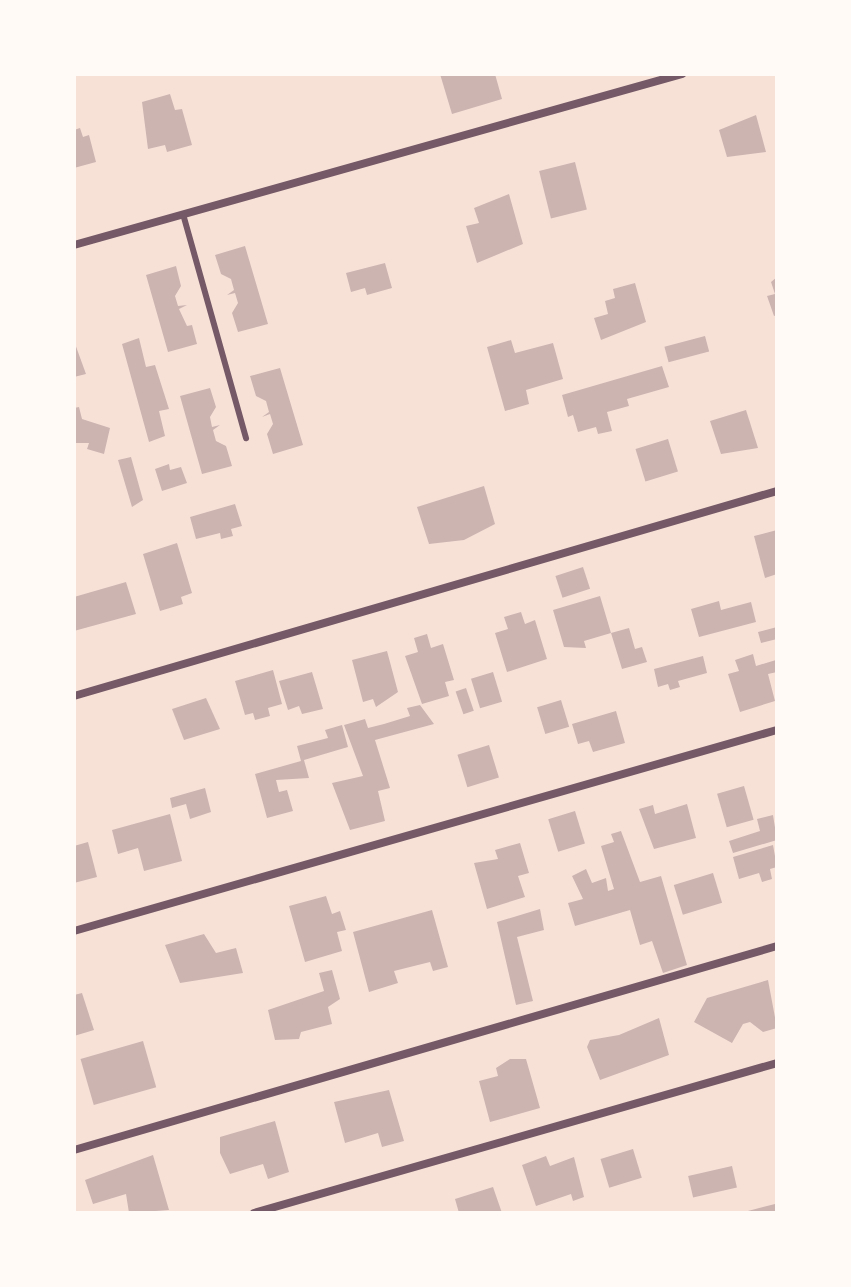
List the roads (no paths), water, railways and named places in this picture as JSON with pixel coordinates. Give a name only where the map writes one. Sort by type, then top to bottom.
[{"type":"street","points":[[74,245],[682,74]]},
{"type":"street","points":[[74,696],[777,491]]},
{"type":"street","points":[[74,931],[777,730]]},
{"type":"street","points":[[74,1150],[777,946]]},
{"type":"street","points":[[254,1213],[777,1063]]},
{"type":"lane","points":[[183,214],[246,438]]}]
